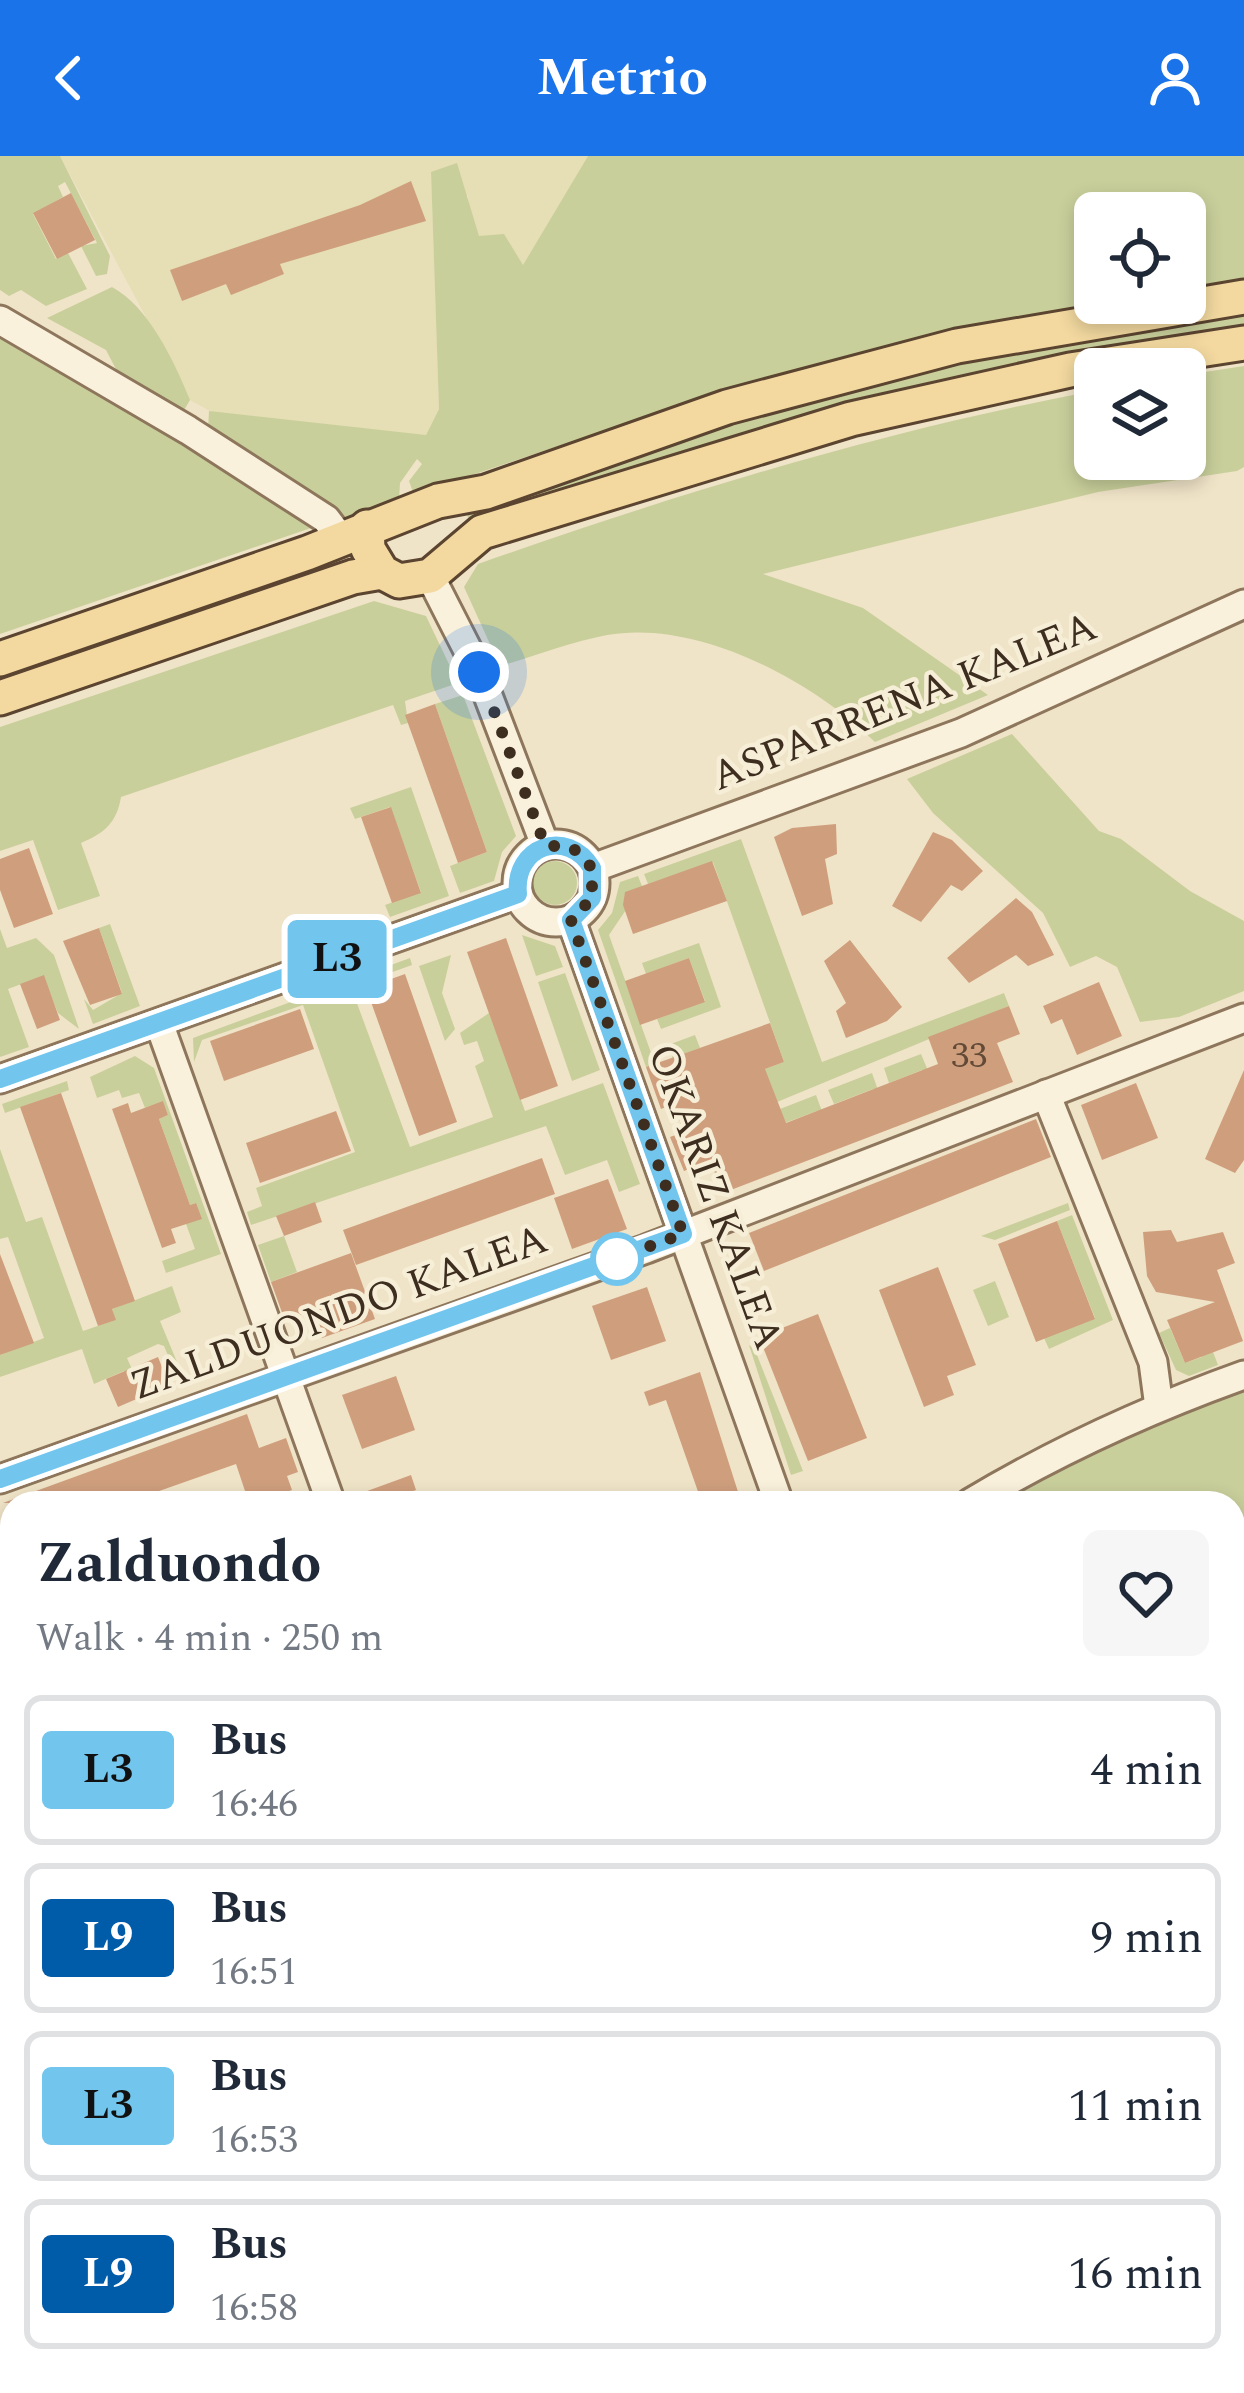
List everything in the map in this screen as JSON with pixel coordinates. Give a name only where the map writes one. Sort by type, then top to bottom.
[{"type":"main road","points":[[0,658],[438,501],[486,492],[607,446],[836,375],[1048,328],[1244,297]]},
{"type":"main road","points":[[355,534],[382,572],[399,581],[430,576],[455,551],[506,524],[851,419],[1070,370],[1244,343]]},
{"type":"main road","points":[[438,501],[455,533],[455,551]]},
{"type":"main road","points":[[0,698],[353,577],[382,572]]},
{"type":"street","points":[[0,320],[355,534]]},
{"type":"street","points":[[430,576],[486,688],[545,845]]},
{"type":"street","name":"ASPARRENA KALEA","points":[[592,868],[961,733],[1244,604]]},
{"type":"street","points":[[545,845],[573,848],[592,868],[592,898],[571,920],[535,916],[518,894],[520,865],[545,845]]},
{"type":"street","points":[[0,1079],[518,894]]},
{"type":"street","name":"OKARIZ KALEA","points":[[571,920],[775,1491]]},
{"type":"street","name":"ZALDUONDO KALEA","points":[[0,1479],[683,1234],[1244,1018]]},
{"type":"street","points":[[158,1023],[327,1491]]},
{"type":"street","points":[[1046,1094],[1153,1362],[1159,1407]]},
{"type":"street","points":[[990,1491],[1159,1407],[1244,1376]]},
{"type":"shaded area","points":[[60,156],[588,156],[523,265],[479,237],[470,221],[468,196],[431,172],[439,409],[426,435],[219,416],[190,400]]},
{"type":"green space","points":[[0,156],[60,156],[110,256],[107,274],[96,276],[81,246],[97,243],[65,182],[58,186],[63,197],[33,214],[56,259],[68,253],[87,289],[46,306],[21,290],[9,296],[0,290]]},
{"type":"green space","points":[[588,156],[1244,156],[1244,281],[1206,287],[1206,192],[1074,192],[1074,308],[926,338],[754,384],[414,495],[409,481],[422,464],[417,459],[400,483],[399,500],[346,518],[208,430],[209,411],[426,435],[439,409],[431,172],[457,163],[479,236],[504,234],[523,265]]},
{"type":"green space","points":[[112,287],[138,308],[168,352],[190,400],[183,412],[118,373],[106,350],[47,318]]},
{"type":"green space","points":[[1244,308],[1244,333],[1185,348],[1074,348],[1074,376],[472,530],[464,505],[684,431],[935,363],[1154,324],[1206,324],[1206,315]]},
{"type":"green space","points":[[0,329],[307,516],[303,521],[311,528],[0,634]]},
{"type":"green space","points":[[1244,366],[1244,467],[1237,471],[1206,476],[1206,372]]},
{"type":"green space","points":[[1074,395],[1074,480],[1177,480],[1098,492],[763,574],[863,608],[988,695],[875,742],[787,677],[716,646],[679,636],[607,635],[500,666],[464,587],[478,564],[627,513],[853,446]]},
{"type":"green space","points":[[291,565],[299,590],[0,692],[0,665]]},
{"type":"green space","points":[[374,601],[426,616],[458,683],[405,701],[408,723],[401,725],[393,705],[121,797],[109,826],[81,843],[100,896],[58,910],[33,840],[0,851],[0,727]]},
{"type":"green space","points":[[463,695],[516,836],[502,852],[494,881],[460,893],[450,866],[487,852],[435,704]]},
{"type":"green space","points":[[1012,734],[1099,831],[1121,839],[1190,891],[1244,921],[1244,991],[1179,1017],[1140,1022],[1117,967],[1096,956],[1070,967],[1043,913],[933,813],[907,779]]},
{"type":"green space","points":[[411,787],[449,896],[390,917],[385,905],[421,892],[390,807],[355,819],[350,808]]},
{"type":"green space","points":[[741,839],[822,1062],[1004,993],[1009,1006],[765,1107],[692,1112],[668,1045],[695,1035],[700,1048],[678,1056],[693,1095],[784,1062],[713,862],[648,884],[644,874]]},
{"type":"green space","points":[[555,861],[570,868],[577,883],[570,898],[555,905],[540,898],[533,883],[540,868]]},
{"type":"green space","points":[[638,876],[642,886],[609,935],[655,1064],[646,1067],[598,930],[612,913],[620,882]]},
{"type":"green space","points":[[110,924],[140,1006],[93,1024],[84,999],[93,1010],[122,993],[99,928]]},
{"type":"green space","points":[[0,929],[7,948],[36,938],[54,955],[79,1029],[58,1013],[43,976],[8,989],[29,1047],[0,1057]]},
{"type":"green space","points":[[522,935],[555,946],[563,967],[536,976]]},
{"type":"green space","points":[[699,943],[721,1007],[661,1029],[657,1019],[705,1001],[689,958],[646,974],[642,963]]},
{"type":"green space","points":[[451,955],[442,993],[455,1029],[445,1041],[419,966]]},
{"type":"green space","points":[[410,958],[412,965],[351,987],[410,1147],[493,1117],[475,1066],[484,1061],[477,1041],[464,1045],[460,1033],[489,1013],[525,1111],[603,1083],[640,1184],[619,1192],[607,1160],[565,1175],[546,1126],[251,1225],[247,1212],[262,1206],[256,1188],[355,1152],[303,1005],[202,1040],[194,1062],[193,1038]]},
{"type":"green space","points":[[565,973],[600,1070],[572,1081],[538,982]]},
{"type":"green space","points":[[921,1054],[929,1073],[922,1070],[889,1083],[884,1068]]},
{"type":"green space","points":[[135,1056],[154,1068],[221,1254],[166,1273],[162,1261],[195,1249],[186,1224],[196,1203],[190,1205],[159,1119],[168,1115],[163,1102],[145,1108],[139,1093],[122,1098],[119,1090],[97,1098],[90,1077]]},
{"type":"green space","points":[[872,1073],[879,1093],[873,1089],[834,1104],[828,1090]]},
{"type":"green space","points":[[67,1081],[69,1090],[5,1113],[2,1104]]},
{"type":"green space","points":[[816,1095],[823,1114],[817,1111],[782,1124],[754,1119]]},
{"type":"green space","points":[[0,1149],[26,1222],[42,1217],[83,1331],[115,1320],[112,1309],[172,1286],[181,1312],[160,1321],[184,1379],[179,1381],[164,1346],[158,1344],[127,1358],[146,1401],[138,1403],[124,1371],[94,1384],[82,1349],[0,1377],[0,1355],[44,1338],[8,1237],[0,1239]]},
{"type":"green space","points":[[1068,1203],[1070,1210],[995,1240],[981,1236]]},
{"type":"green space","points":[[1072,1215],[1113,1320],[1049,1349],[1044,1338],[1095,1318],[1057,1221]]},
{"type":"green space","points":[[284,1236],[297,1272],[271,1282],[258,1245]]},
{"type":"green space","points":[[995,1281],[1009,1317],[988,1326],[973,1290]]},
{"type":"green space","points":[[1200,1318],[1218,1365],[1189,1376],[1176,1370],[1159,1333],[1170,1328],[1185,1363],[1202,1357]]},
{"type":"green space","points":[[749,1345],[755,1350],[803,1471],[791,1475]]},
{"type":"green space","points":[[1244,1389],[1244,1491],[1024,1491],[1125,1437]]},
{"type":"building","points":[[411,181],[426,221],[280,264],[284,274],[231,295],[226,284],[182,301],[170,270],[360,205]]},
{"type":"building","points":[[71,193],[95,240],[57,259],[33,213]]},
{"type":"building","points":[[435,704],[487,852],[458,863],[405,715]]},
{"type":"building","points":[[391,807],[421,893],[392,903],[361,817]]},
{"type":"building","points":[[836,824],[837,854],[825,859],[833,904],[802,916],[774,837],[792,828]]},
{"type":"building","points":[[933,832],[952,840],[983,871],[962,891],[951,885],[921,922],[892,906]]},
{"type":"building","points":[[29,848],[53,914],[14,928],[0,890],[0,859]]},
{"type":"building","points":[[712,861],[727,901],[633,934],[623,905],[625,892]]},
{"type":"building","points":[[1016,898],[1032,912],[1054,955],[1028,966],[1016,955],[969,983],[947,958]]},
{"type":"building","points":[[99,928],[122,994],[90,1005],[63,941]]},
{"type":"building","points":[[506,938],[558,1086],[520,1100],[467,952]]},
{"type":"building","points":[[850,940],[902,1007],[887,1021],[846,1038],[836,1011],[846,1003],[824,961]]},
{"type":"building","points":[[689,958],[705,1002],[640,1025],[625,981]]},
{"type":"building","points":[[405,974],[457,1122],[419,1136],[366,988]]},
{"type":"building","points":[[44,975],[60,1020],[37,1029],[20,984]]},
{"type":"building","points":[[1099,982],[1122,1036],[1077,1055],[1062,1019],[1051,1024],[1043,1006]]},
{"type":"building","points":[[1009,1006],[1020,1034],[997,1043],[1013,1082],[723,1193],[710,1161],[684,1171],[670,1137],[684,1132],[673,1104],[661,1109],[646,1067],[770,1023],[784,1062],[765,1069],[786,1123],[938,1064],[928,1037]]},
{"type":"building","points":[[300,1009],[314,1049],[224,1081],[210,1041]]},
{"type":"building","points":[[1244,1070],[1244,1160],[1235,1173],[1205,1159]]},
{"type":"building","points":[[1136,1083],[1158,1138],[1102,1160],[1081,1105]]},
{"type":"building","points":[[61,1093],[135,1301],[112,1309],[116,1320],[98,1326],[20,1107]]},
{"type":"building","points":[[163,1101],[168,1115],[159,1119],[190,1205],[196,1203],[202,1219],[171,1229],[176,1243],[162,1248],[112,1109],[128,1103],[131,1113]]},
{"type":"building","points":[[336,1111],[351,1151],[260,1183],[246,1143]]},
{"type":"building","points":[[1036,1119],[1051,1157],[764,1271],[749,1233]]},
{"type":"building","points":[[542,1158],[555,1194],[356,1265],[343,1230]]},
{"type":"building","points":[[608,1179],[627,1229],[572,1249],[554,1198]]},
{"type":"building","points":[[315,1202],[322,1222],[284,1236],[276,1216]]},
{"type":"building","points":[[1057,1221],[1095,1319],[1036,1342],[998,1244]]},
{"type":"building","points":[[1171,1230],[1177,1242],[1223,1232],[1235,1263],[1217,1270],[1243,1341],[1185,1363],[1167,1320],[1215,1302],[1156,1292],[1147,1276],[1143,1232]]},
{"type":"building","points":[[351,1253],[375,1319],[322,1338],[312,1311],[285,1321],[271,1282]]},
{"type":"building","points":[[0,1254],[34,1343],[0,1355]]},
{"type":"building","points":[[938,1267],[976,1365],[947,1376],[954,1395],[924,1407],[879,1290]]},
{"type":"building","points":[[647,1287],[666,1341],[611,1360],[592,1306]]},
{"type":"building","points":[[818,1314],[867,1438],[808,1461],[759,1337]]},
{"type":"building","points":[[158,1357],[169,1385],[118,1407],[106,1379]]},
{"type":"building","points":[[700,1372],[738,1491],[698,1491],[666,1400],[649,1406],[644,1392]]},
{"type":"building","points":[[396,1376],[415,1430],[362,1449],[342,1395]]},
{"type":"building","points":[[247,1414],[259,1448],[286,1438],[298,1472],[287,1476],[289,1491],[245,1491],[236,1464],[159,1491],[36,1491]]},
{"type":"building","points":[[411,1475],[416,1490],[413,1491],[367,1491]]},
{"type":"bus line","name":"L3","points":[[0,1079],[518,894],[520,865],[545,845],[559,844],[585,856],[592,868],[596,883],[592,898],[571,920],[683,1234],[0,1479]]},
{"type":"route","points":[[479,672],[545,845],[573,848],[592,868],[596,883],[592,898],[571,920],[683,1234],[610,1261],[617,1259]]}]
